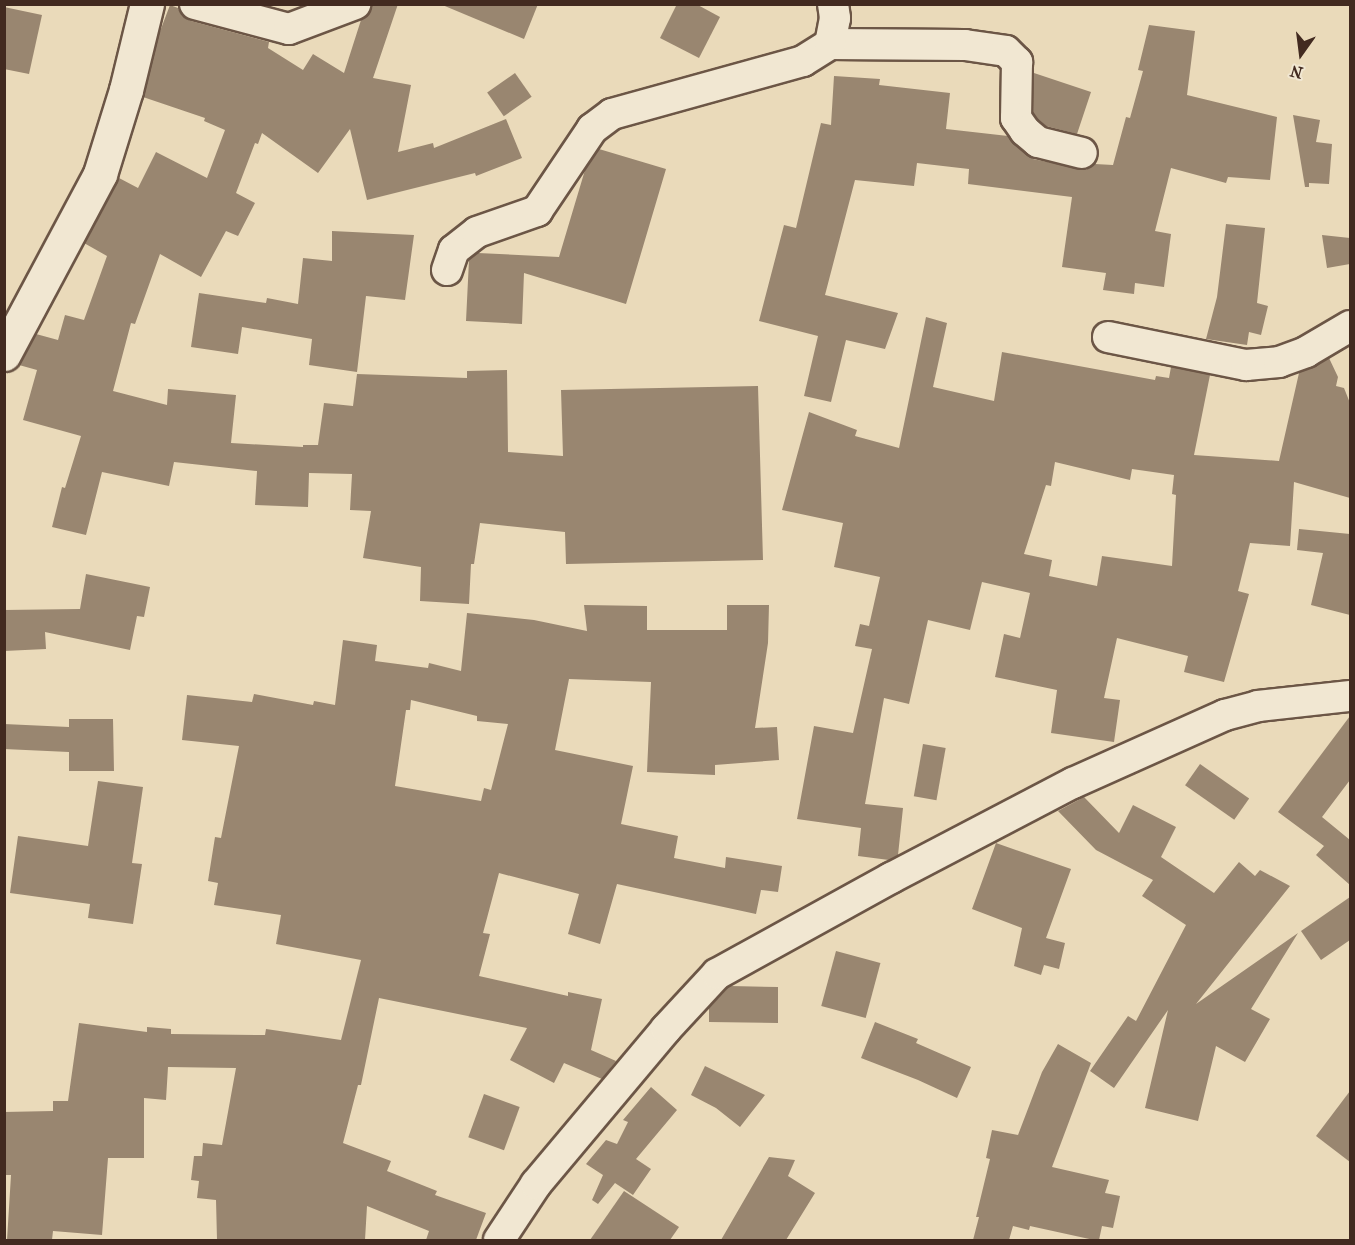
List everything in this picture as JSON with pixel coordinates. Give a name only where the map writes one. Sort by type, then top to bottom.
[{"type":"street","points":[[4,354],[100,174],[126,90],[147,4]]},
{"type":"street","points":[[195,4],[289,29],[314,17],[355,4]]},
{"type":"street","points":[[830,44],[835,18],[833,4]]},
{"type":"street","points":[[447,270],[454,250],[477,232],[537,212],[592,129],[612,114],[803,61],[830,44],[965,45],[1006,51],[1017,62],[1016,118],[1025,131],[1038,142],[1082,153]]},
{"type":"street","points":[[1108,337],[1246,365],[1279,362],[1306,352],[1350,326]]},
{"type":"street","points":[[499,1240],[536,1184],[666,1029],[717,974],[891,878],[1073,783],[1215,720],[1258,706],[1350,696]]},
{"type":"building","points":[[372,4],[398,4],[373,78],[411,85],[398,152],[433,143],[434,148],[506,119],[522,158],[476,176],[475,173],[367,200],[350,129],[318,173],[262,133],[258,144],[255,143],[236,193],[255,203],[238,236],[226,231],[201,277],[160,254],[135,324],[131,323],[113,391],[167,405],[168,389],[236,395],[231,443],[303,447],[303,445],[318,445],[324,403],[353,406],[357,374],[467,378],[467,371],[507,370],[508,452],[563,456],[561,390],[758,386],[763,560],[566,564],[565,532],[480,523],[474,564],[471,564],[469,604],[420,601],[421,567],[363,558],[371,511],[350,510],[352,474],[309,473],[308,507],[255,505],[257,471],[174,462],[169,486],[102,472],[86,535],[52,527],[62,487],[65,488],[81,436],[23,420],[37,370],[19,365],[36,334],[58,340],[65,315],[84,320],[107,256],[84,243],[119,178],[138,188],[156,152],[207,178],[225,130],[204,121],[205,118],[143,97],[159,34],[170,5],[178,8],[182,16],[191,21],[269,42],[268,48],[303,70],[313,54],[344,73],[361,20],[369,14]]},
{"type":"building","points":[[440,4],[538,4],[524,39]]},
{"type":"building","points":[[677,4],[696,4],[720,17],[699,58],[660,38]]},
{"type":"building","points":[[4,7],[42,15],[29,74],[4,69]]},
{"type":"building","points":[[1149,25],[1195,31],[1187,95],[1277,117],[1270,180],[1228,177],[1226,183],[1171,168],[1155,231],[1171,234],[1164,287],[1135,283],[1134,294],[1103,290],[1106,273],[1062,267],[1072,197],[968,184],[969,169],[917,163],[914,186],[855,180],[825,295],[898,313],[885,349],[846,340],[831,402],[804,396],[818,336],[759,321],[784,225],[796,228],[821,123],[831,125],[834,76],[880,79],[879,85],[950,93],[946,129],[1008,136],[1033,159],[1086,170],[1095,164],[1113,165],[1126,117],[1130,118],[1143,71],[1138,70]]},
{"type":"building","points":[[515,73],[532,97],[504,116],[487,93]]},
{"type":"building","points":[[1034,73],[1091,92],[1077,134],[1046,126],[1033,113]]},
{"type":"building","points":[[1293,115],[1320,120],[1316,142],[1332,144],[1329,184],[1309,183],[1309,187],[1305,187]]},
{"type":"building","points":[[599,149],[666,169],[626,304],[524,273],[522,324],[466,321],[469,260],[478,253],[559,257],[585,170]]},
{"type":"building","points":[[1226,224],[1265,228],[1257,303],[1268,306],[1261,335],[1249,332],[1247,345],[1206,339],[1217,297]]},
{"type":"building","points":[[332,231],[414,235],[405,300],[366,296],[357,372],[309,365],[312,339],[242,327],[238,354],[191,347],[199,293],[266,303],[267,298],[298,304],[303,258],[332,261]]},
{"type":"building","points":[[1322,235],[1350,238],[1350,264],[1327,268]]},
{"type":"building","points":[[926,317],[947,323],[933,387],[994,401],[1002,352],[1155,380],[1156,376],[1169,378],[1171,367],[1210,375],[1194,455],[1279,461],[1299,373],[1329,358],[1338,377],[1336,386],[1344,388],[1350,403],[1350,498],[1294,482],[1290,546],[1250,543],[1238,591],[1249,594],[1224,682],[1184,672],[1188,656],[1117,638],[1104,698],[1120,700],[1114,742],[1051,733],[1057,690],[995,677],[1004,634],[1020,638],[1030,593],[982,582],[970,630],[928,620],[909,704],[884,698],[865,804],[903,808],[898,855],[889,860],[858,856],[861,828],[797,819],[814,726],[853,733],[872,649],[855,646],[860,624],[869,626],[880,577],[834,567],[843,523],[782,510],[809,412],[857,430],[855,436],[899,448]],"holes":[[[1055,462],[1130,480],[1132,469],[1174,475],[1172,494],[1176,495],[1172,566],[1102,556],[1097,586],[1049,576],[1052,560],[1024,554],[1046,485],[1051,486]]]},
{"type":"building","points":[[1299,529],[1350,534],[1350,615],[1311,605],[1323,553],[1297,550]]},
{"type":"building","points":[[86,574],[150,587],[144,617],[137,616],[130,650],[45,632],[46,649],[4,651],[4,610],[80,609]]},
{"type":"building","points":[[584,605],[647,606],[647,630],[727,630],[727,605],[769,605],[768,643],[755,728],[777,727],[779,760],[715,765],[715,775],[647,772],[651,682],[569,679],[555,750],[633,766],[621,824],[678,836],[674,858],[725,868],[726,857],[782,866],[778,892],[761,890],[756,914],[617,884],[600,944],[568,934],[579,894],[499,873],[483,933],[490,934],[479,976],[568,996],[568,992],[602,999],[591,1050],[616,1061],[602,1079],[564,1063],[554,1083],[510,1060],[527,1028],[379,998],[361,1085],[358,1085],[343,1143],[391,1161],[387,1171],[437,1191],[435,1195],[486,1213],[476,1240],[426,1240],[429,1231],[367,1206],[365,1240],[217,1240],[216,1200],[197,1198],[199,1181],[191,1180],[194,1156],[202,1156],[203,1143],[222,1145],[236,1068],[168,1067],[166,1100],[144,1098],[144,1158],[108,1158],[102,1235],[53,1231],[52,1240],[7,1240],[11,1175],[4,1175],[4,1112],[53,1111],[53,1101],[68,1101],[79,1023],[147,1032],[147,1027],[171,1029],[171,1034],[265,1035],[266,1029],[341,1040],[361,960],[276,944],[281,915],[214,905],[218,883],[208,881],[215,837],[221,838],[239,746],[182,740],[187,695],[252,702],[254,694],[313,705],[314,701],[335,705],[343,640],[377,645],[375,661],[428,668],[429,663],[461,671],[467,613],[534,620],[587,631]],"holes":[[[411,700],[477,716],[477,721],[508,724],[491,790],[484,788],[481,801],[395,786],[406,710],[410,710]]]},
{"type":"building","points":[[1350,716],[1350,780],[1322,817],[1350,840],[1350,885],[1316,855],[1324,846],[1278,812]]},
{"type":"building","points":[[69,719],[113,719],[114,771],[69,771],[69,752],[4,749],[4,724],[69,727]]},
{"type":"building","points":[[923,744],[946,748],[936,800],[914,796]]},
{"type":"building","points":[[1200,764],[1249,798],[1234,820],[1185,785]]},
{"type":"building","points":[[98,781],[143,787],[132,863],[142,864],[133,924],[88,918],[90,904],[10,893],[18,836],[88,846]]},
{"type":"building","points":[[1084,797],[1119,833],[1133,805],[1176,827],[1161,857],[1214,893],[1239,862],[1255,876],[1260,870],[1290,886],[1196,1004],[1298,933],[1251,1009],[1270,1019],[1245,1062],[1216,1046],[1198,1121],[1145,1108],[1168,1010],[1114,1088],[1090,1071],[1128,1016],[1136,1021],[1186,925],[1142,896],[1153,880],[1096,850],[1058,811]]},
{"type":"building","points":[[996,843],[1071,869],[1046,938],[1065,943],[1059,969],[1044,965],[1041,975],[1014,966],[1022,928],[972,909]]},
{"type":"building","points":[[1350,897],[1350,940],[1321,960],[1301,931]]},
{"type":"building","points":[[836,951],[880,963],[866,1018],[821,1006]]},
{"type":"building","points":[[730,986],[778,987],[778,1023],[709,1022],[709,1008]]},
{"type":"building","points":[[875,1022],[918,1039],[916,1043],[971,1067],[957,1098],[861,1058]]},
{"type":"building","points":[[1058,1044],[1091,1063],[1052,1167],[1109,1180],[1105,1193],[1120,1196],[1113,1228],[1102,1226],[1099,1240],[1030,1226],[1029,1230],[1013,1226],[1009,1240],[973,1240],[990,1159],[986,1158],[992,1130],[1018,1135],[1042,1072]]},
{"type":"building","points":[[705,1066],[765,1095],[740,1127],[716,1108],[691,1095]]},
{"type":"building","points":[[651,1087],[677,1110],[636,1159],[651,1169],[633,1195],[615,1183],[598,1204],[592,1200],[603,1175],[586,1164],[606,1140],[617,1144],[628,1122],[623,1120]]},
{"type":"building","points":[[1350,1091],[1350,1162],[1316,1136]]},
{"type":"building","points":[[484,1094],[520,1107],[504,1150],[468,1137]]},
{"type":"building","points":[[769,1157],[795,1160],[788,1176],[815,1193],[786,1240],[721,1240]]},
{"type":"building","points":[[624,1191],[679,1227],[670,1240],[590,1240]]}]
